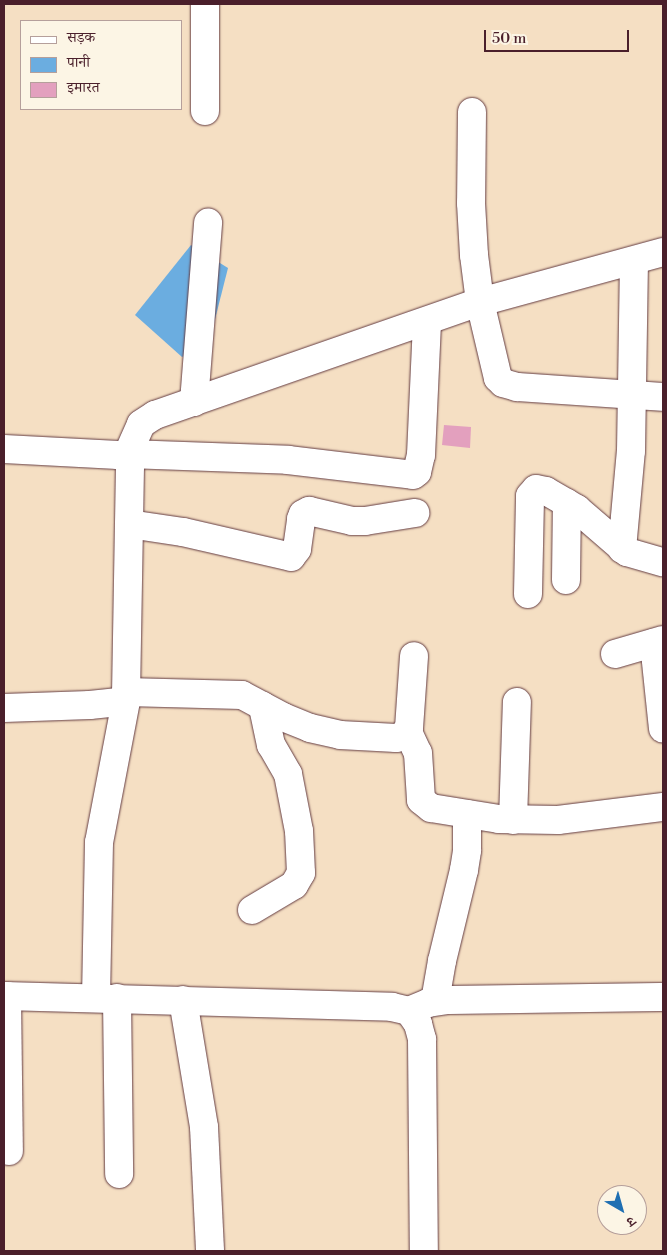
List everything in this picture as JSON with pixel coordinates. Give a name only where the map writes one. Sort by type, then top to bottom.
[{"type":"street","points":[[205,4],[205,111]]},
{"type":"street","points":[[472,112],[472,222],[480,302],[495,371],[503,383],[517,387],[663,397]]},
{"type":"street","points":[[194,402],[208,223]]},
{"type":"street","points":[[119,1174],[106,998],[99,842],[126,696],[131,476],[127,456],[135,434],[147,419],[480,302],[663,252]]},
{"type":"street","points":[[622,548],[631,451],[634,260]]},
{"type":"street","points":[[4,448],[127,456],[288,460],[413,475],[417,472],[421,455],[427,321]]},
{"type":"street","points":[[528,594],[530,496],[536,490],[540,490],[567,503],[622,548],[663,562]]},
{"type":"street","points":[[566,580],[567,503]]},
{"type":"street","points":[[129,524],[183,532],[291,557],[297,549],[303,514],[308,511],[352,521],[365,521],[415,513]]},
{"type":"street","points":[[615,654],[658,642],[663,729]]},
{"type":"street","points":[[414,656],[408,732],[418,753],[421,800],[431,808],[514,820],[576,819],[663,806]]},
{"type":"street","points":[[4,708],[90,705],[126,696],[234,694],[310,728],[340,735],[396,738],[408,732]]},
{"type":"street","points":[[514,820],[517,702]]},
{"type":"street","points":[[252,910],[294,885],[301,873],[299,832],[288,774],[271,745],[263,706]]},
{"type":"street","points":[[435,1001],[442,961],[464,870],[467,850],[467,814]]},
{"type":"street","points":[[9,1152],[5,996],[392,1007],[409,1012],[418,1024],[422,1040],[424,1251]]},
{"type":"street","points":[[409,1012],[435,1001],[663,997]]},
{"type":"street","points":[[183,1000],[204,1127],[210,1251]]},
{"type":"water","points":[[191,245],[228,268],[209,343],[182,357],[135,315]]},
{"type":"building","points":[[444,425],[471,427],[470,448],[442,445]]}]
